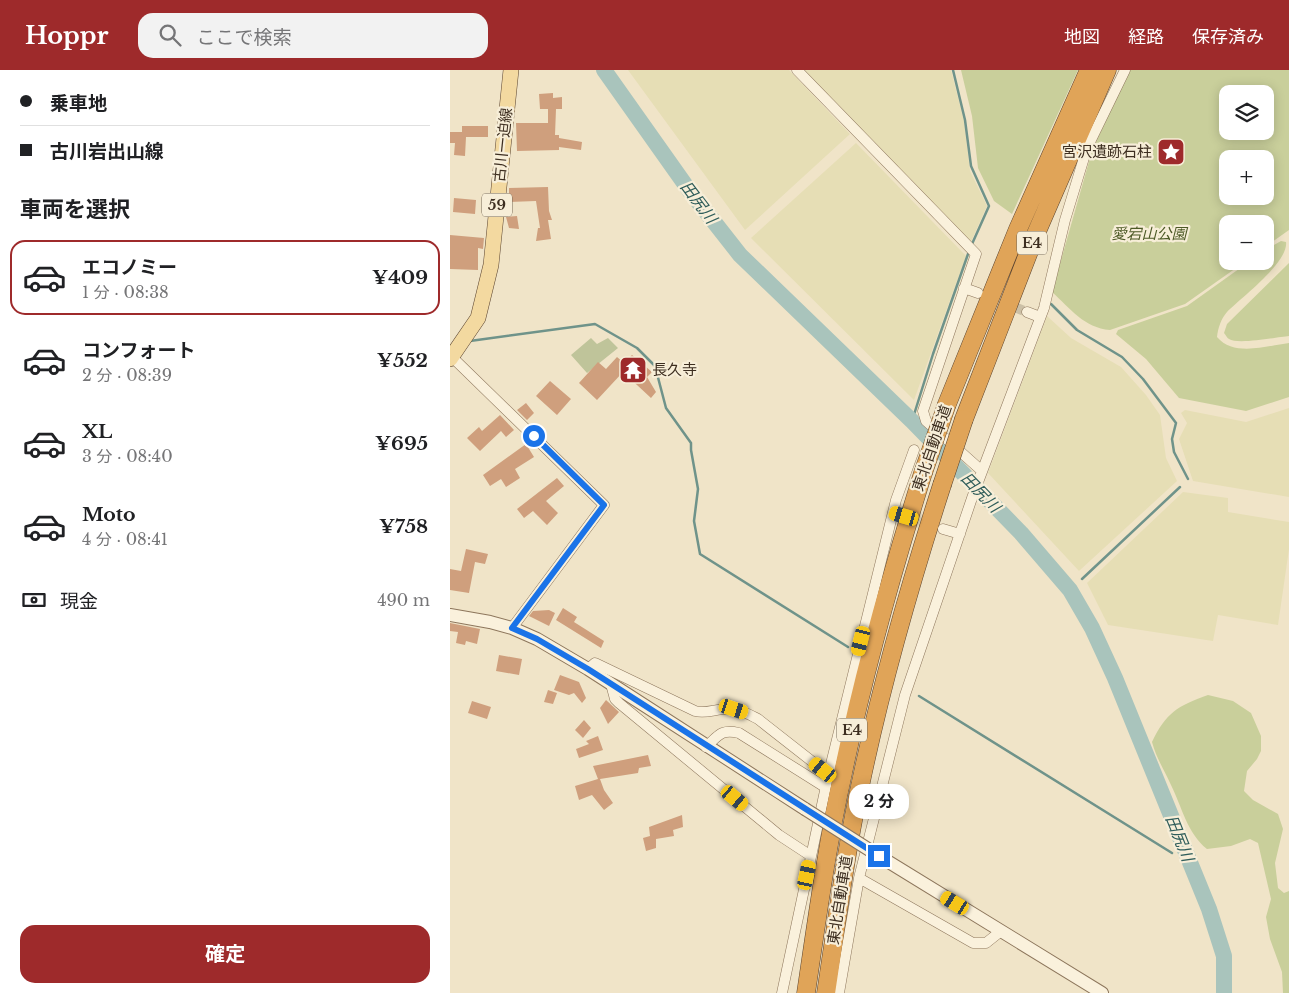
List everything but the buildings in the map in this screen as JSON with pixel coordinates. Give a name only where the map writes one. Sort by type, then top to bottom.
[{"type":"highway","name":"東北自動車道","points":[[806,993],[826,859],[860,698],[878,624],[923,473],[947,404],[1018,229],[1090,70]]},
{"type":"highway","name":"東北自動車道","points":[[826,993],[848,852],[879,702],[914,572],[964,419],[1035,236],[1107,70]]},
{"type":"main road","name":"古川一迫線","points":[[457,350],[478,318],[491,265],[511,70]]},
{"type":"street","points":[[797,70],[976,254],[923,411],[926,421],[981,473]]},
{"type":"street","points":[[839,993],[859,878],[904,695],[981,473],[1040,318],[1065,220],[1087,148],[1125,70]]},
{"type":"street","points":[[964,288],[978,293]]},
{"type":"street","points":[[1028,312],[1040,318]]},
{"type":"street","points":[[457,350],[604,505],[512,628]]},
{"type":"street","points":[[782,993],[828,772],[893,513],[914,450]]},
{"type":"street","points":[[893,513],[904,516]]},
{"type":"street","points":[[943,529],[960,534]]},
{"type":"street","points":[[450,615],[512,628],[537,639],[588,669],[706,747],[879,856],[1102,993]]},
{"type":"street","points":[[588,669],[595,663],[695,711],[703,713],[725,708],[746,713],[758,719],[828,772]]},
{"type":"street","points":[[611,684],[615,699],[619,703],[779,835],[810,856]]},
{"type":"street","points":[[706,747],[722,732],[739,733],[825,787]]},
{"type":"street","points":[[859,878],[973,943],[986,943],[1001,931]]},
{"type":"shaded area","points":[[628,70],[789,70],[850,134],[745,230]]},
{"type":"shaded area","points":[[803,70],[951,70],[964,121],[970,171],[987,206],[970,244]]},
{"type":"shaded area","points":[[856,143],[966,256],[914,400],[751,238]]},
{"type":"shaded area","points":[[1047,316],[1071,338],[1121,367],[1146,395],[1160,415],[1166,458],[1177,481],[1079,571],[988,473]]},
{"type":"shaded area","points":[[1289,408],[1289,497],[1193,481],[1179,439],[1187,423],[1181,413],[1185,410],[1246,422]]},
{"type":"shaded area","points":[[1183,492],[1228,498],[1228,512],[1289,522],[1289,549],[1278,625],[1218,615],[1213,641],[1108,625],[1087,583]]},
{"type":"green space","points":[[961,70],[1078,70],[1012,214],[994,201],[978,168],[972,116]]},
{"type":"green space","name":"愛宕山公園","points":[[1129,70],[1289,70],[1289,230],[1274,241],[1274,215],[1219,215],[1219,270],[1233,270],[1185,304],[1110,330],[1085,321],[1071,311],[1052,292],[1092,151]]},
{"type":"green space","points":[[1281,241],[1286,242],[1285,250],[1274,268],[1274,245]]},
{"type":"green space","points":[[1289,263],[1289,336],[1249,341],[1228,339],[1224,333],[1227,324]]},
{"type":"green space","points":[[1237,270],[1272,270],[1227,312],[1220,324],[1217,337],[1232,347],[1251,349],[1289,343],[1289,397],[1246,411],[1179,398],[1146,359],[1116,334],[1118,330],[1187,306]]},
{"type":"green space","points":[[591,338],[597,344],[608,338],[618,348],[587,373],[571,355]]},
{"type":"green space","points":[[1208,695],[1233,701],[1251,713],[1261,736],[1261,751],[1247,771],[1244,791],[1253,800],[1278,814],[1283,829],[1275,863],[1278,888],[1284,893],[1289,891],[1289,993],[1283,993],[1282,972],[1270,939],[1266,917],[1271,899],[1258,843],[1250,839],[1231,846],[1207,849],[1200,843],[1190,828],[1152,742],[1168,717],[1180,707]]},
{"type":"waterway","name":"田尻川","points":[[604,70],[689,190],[740,255],[912,421],[1021,533],[1070,590],[1092,628],[1115,678],[1209,909],[1224,956],[1224,993]]},
{"type":"waterway","points":[[953,70],[965,120],[971,166],[989,206],[972,244]]},
{"type":"waterway","points":[[912,421],[968,254]]},
{"type":"waterway","points":[[1051,304],[1077,330],[1122,357],[1143,379],[1176,423],[1172,439],[1174,452],[1188,479]]},
{"type":"waterway","points":[[470,341],[595,324],[637,348],[655,366],[666,408],[691,443],[698,489],[694,521],[700,554],[848,647]]},
{"type":"waterway","points":[[1082,579],[1180,487]]},
{"type":"waterway","points":[[919,696],[1172,853]]},
{"type":"waterway","name":"田尻川","points":[[1178,850],[1183,848]]},
{"type":"tunnel","points":[[986,296],[1027,312]]},
{"type":"place","name":"宮沢遺跡石柱","points":[[1171,152]]},
{"type":"place","name":"長久寺","points":[[633,370]]},
{"type":"route","points":[[534,436],[604,505],[512,628],[537,639],[588,669],[706,747],[879,856]]}]
